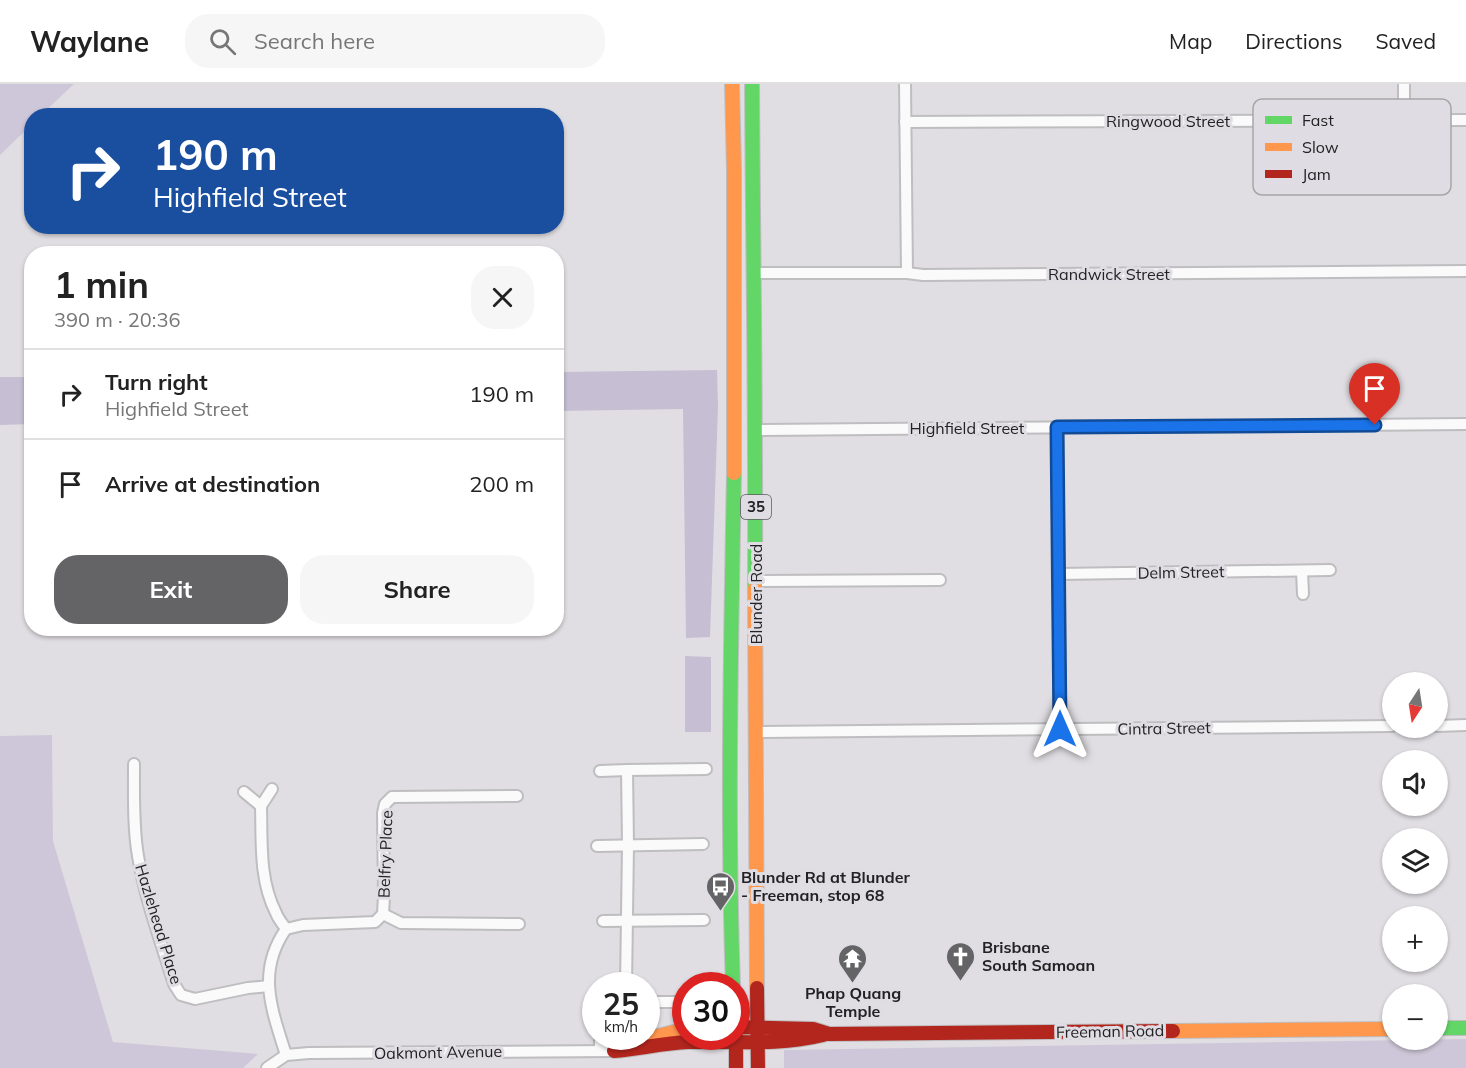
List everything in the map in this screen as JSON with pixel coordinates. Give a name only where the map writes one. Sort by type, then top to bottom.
[{"type":"main road","name":"Blunder Road","points":[[732,84],[734,442],[730,895],[733,972]]},
{"type":"main road","name":"Blunder Road","points":[[752,84],[756,430],[758,1068]]},
{"type":"main road","name":"Freeman Road","points":[[750,1027],[813,1029],[829,1034]]},
{"type":"main road","points":[[1448,1028],[1466,1028]]},
{"type":"main road","name":"Freeman Road","points":[[758,1042],[812,1039],[829,1034],[1382,1029]]},
{"type":"main road","name":"Oakmont Avenue","points":[[607,1051],[672,1032]]},
{"type":"main road","name":"Oakmont Avenue","points":[[750,1041],[758,1042]]},
{"type":"main road","name":"Oakmont Avenue","points":[[607,1051],[672,1043]]},
{"type":"main road","points":[[736,1050],[736,1068]]},
{"type":"street","points":[[905,84],[907,273]]},
{"type":"street","name":"Ringwood Street","points":[[905,122],[1253,121]]},
{"type":"street","name":"Randwick Street","points":[[753,273],[935,275],[1466,271]]},
{"type":"street","name":"Highfield Street","points":[[756,430],[1466,424]]},
{"type":"street","points":[[1057,427],[1060,729]]},
{"type":"street","name":"Delm Street","points":[[1059,574],[1330,570]]},
{"type":"street","points":[[1302,571],[1303,594]]},
{"type":"street","points":[[756,581],[940,580]]},
{"type":"street","points":[[1448,726],[1466,725]]},
{"type":"street","name":"Cintra Street","points":[[756,732],[1382,726]]},
{"type":"street","name":"Hazlehead Place","points":[[134,764],[138,855],[148,898],[174,984],[182,995],[195,999],[268,986]]},
{"type":"street","points":[[600,771],[706,769]]},
{"type":"street","points":[[626,972],[627,770]]},
{"type":"street","points":[[267,1068],[286,1055],[270,1002],[268,986],[273,951],[286,929],[276,913],[265,881],[263,863],[261,806],[272,789]]},
{"type":"street","points":[[244,792],[261,806]]},
{"type":"street","name":"Belfry Place","points":[[286,929],[303,925],[375,922],[383,914],[383,813],[392,797],[517,796]]},
{"type":"street","points":[[597,846],[704,844]]},
{"type":"street","points":[[383,914],[401,923],[519,924]]},
{"type":"street","points":[[603,921],[704,920]]},
{"type":"street","name":"Oakmont Avenue","points":[[286,1055],[607,1051]]},
{"type":"shaded area","points":[[0,84],[74,84],[48,108],[24,108],[24,132],[0,155]]},
{"type":"shaded area","points":[[717,370],[718,407],[710,637],[686,638],[683,409],[564,411],[564,372]]},
{"type":"shaded area","points":[[0,377],[24,377],[24,424],[0,425]]},
{"type":"shaded area","points":[[685,656],[711,657],[711,732],[685,732]]},
{"type":"shaded area","points":[[52,735],[53,841],[113,1042],[258,1054],[243,1068],[0,1068],[0,736]]},
{"type":"shaded area","points":[[1448,1039],[1466,1039],[1466,1068],[784,1068],[784,1050],[1382,1040],[1382,1050],[1448,1050]]},
{"type":"traffic: fast","points":[[752,84],[755,588]]},
{"type":"traffic: fast","points":[[733,972],[730,794],[734,473]]},
{"type":"traffic: fast","points":[[1448,1028],[1466,1028]]},
{"type":"traffic: slow","points":[[732,84],[734,473]]},
{"type":"traffic: slow","points":[[755,588],[757,988]]},
{"type":"traffic: slow","points":[[1173,1031],[1382,1029]]},
{"type":"traffic: slow","points":[[660,1036],[672,1032]]},
{"type":"traffic: jam","points":[[757,988],[758,1068]]},
{"type":"traffic: jam","points":[[750,1027],[813,1029],[829,1034],[1173,1031]]},
{"type":"traffic: jam","points":[[614,1051],[688,1042],[789,1041],[823,1035]]},
{"type":"traffic: jam","points":[[736,1050],[736,1068]]},
{"type":"place","name":"Blunder Rd at Blunder - Freeman, stop 68","points":[[720,912]]},
{"type":"place","name":"Brisbane South Samoan","points":[[961,982]]},
{"type":"place","name":"Phap Quang Temple","points":[[853,984]]},
{"type":"route","points":[[1060,729],[1057,427],[1375,425]]}]
